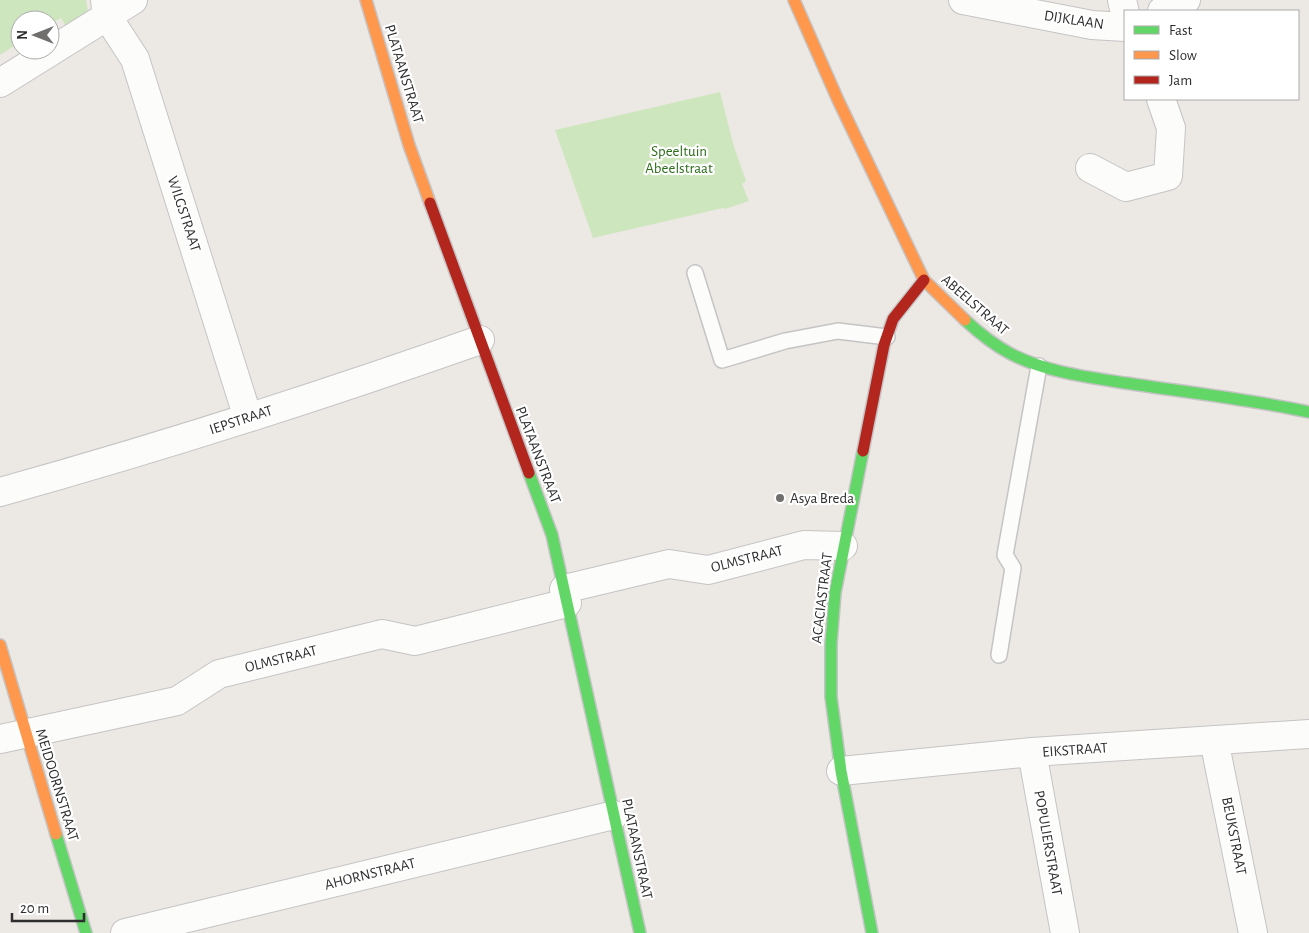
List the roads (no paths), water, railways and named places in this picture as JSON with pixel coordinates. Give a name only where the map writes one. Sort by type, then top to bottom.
[{"type":"street","points":[[0,83],[106,8],[133,0]]},
{"type":"street","name":"PLATAANSTRAAT","points":[[366,0],[409,145],[552,535],[640,933]]},
{"type":"street","name":"ABEELSTRAAT","points":[[794,0],[838,100],[924,280],[947,304],[984,334],[1010,353],[1040,366],[1062,372],[1178,392],[1266,402],[1309,412]]},
{"type":"street","name":"DIJKLAAN","points":[[963,0],[1092,25],[1124,26]]},
{"type":"street","points":[[1164,10],[1186,0]]},
{"type":"street","name":"WILGSTRAAT","points":[[106,8],[135,59],[248,418]]},
{"type":"street","points":[[1090,168],[1126,187],[1168,176],[1171,128],[1161,100]]},
{"type":"street","name":"ACACIASTRAAT","points":[[872,933],[841,771],[831,697],[831,644],[835,593],[843,546],[887,337],[893,319],[924,280]]},
{"type":"street","name":"IEPSTRAAT","points":[[0,492],[116,460],[361,382],[480,340]]},
{"type":"street","name":"OLMSTRAAT","points":[[0,739],[27,734],[48,727],[177,701],[219,674],[382,634],[415,641],[669,564],[708,570],[804,545],[843,546]]},
{"type":"street","name":"MEIDOORNSTRAAT","points":[[0,645],[86,933]]},
{"type":"street","name":"EIKSTRAAT","points":[[841,771],[1032,752],[1309,734]]},
{"type":"street","name":"BEUKSTRAAT","points":[[1214,740],[1253,933]]},
{"type":"street","name":"POPULIERSTRAAT","points":[[1032,752],[1065,933]]},
{"type":"street","name":"AHORNSTRAAT","points":[[125,933],[614,815]]},
{"type":"lane","points":[[694,273],[722,360],[785,341],[838,331],[887,337]]},
{"type":"lane","points":[[999,655],[1013,568],[1006,554],[1040,366]]},
{"type":"place","name":"Asya Breda","points":[[780,498]]},
{"type":"park label","name":"Speeltuin Abeelstraat","points":[[679,160]]}]
